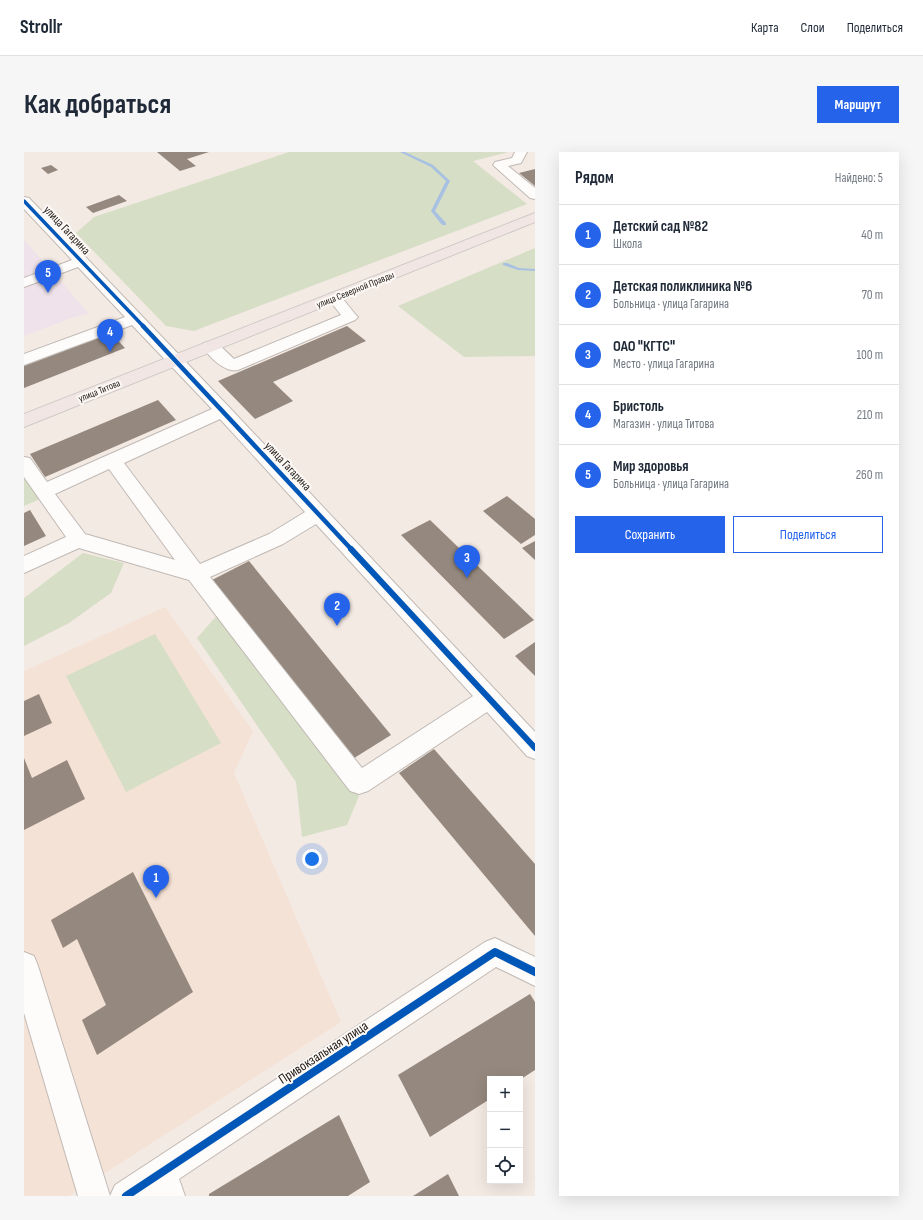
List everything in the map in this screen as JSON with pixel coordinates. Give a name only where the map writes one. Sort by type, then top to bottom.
[{"type":"main road","name":"улица Северной Правды","points":[[175,360],[535,217]]},
{"type":"main road","name":"улица Титова","points":[[24,421],[175,360]]},
{"type":"street","points":[[521,152],[517,160],[499,165],[535,195]]},
{"type":"street","name":"улица Гагарина","points":[[24,201],[35,220],[81,261],[136,318],[535,748]]},
{"type":"street","points":[[24,283],[81,261]]},
{"type":"street","points":[[210,346],[226,369],[350,317],[334,297]]},
{"type":"street","points":[[24,360],[136,318]]},
{"type":"street","points":[[44,490],[223,411]]},
{"type":"street","points":[[112,460],[196,574],[359,783],[489,698]]},
{"type":"street","points":[[24,463],[78,540],[196,574],[276,539],[317,514]]},
{"type":"street","points":[[24,564],[78,540]]},
{"type":"street","name":"Привокзальная улица","points":[[126,1196],[165,1185],[495,952],[535,972]]},
{"type":"street","points":[[24,966],[94,1196]]},
{"type":"shaded area","points":[[24,240],[89,314],[74,317],[24,336]]},
{"type":"shaded area","points":[[165,607],[253,731],[234,773],[341,1022],[69,1196],[24,1196],[24,671]]},
{"type":"green space","points":[[289,152],[509,152],[473,161],[527,204],[194,331],[166,326],[76,233],[94,217]]},
{"type":"green space","points":[[535,248],[535,356],[464,357],[398,306]]},
{"type":"green space","points":[[24,477],[40,499],[24,506]]},
{"type":"green space","points":[[83,553],[124,563],[111,593],[69,623],[24,646],[24,598]]},
{"type":"green space","points":[[219,613],[359,796],[347,825],[302,837],[296,782],[197,638]]},
{"type":"green space","points":[[155,634],[221,743],[126,792],[66,676]]},
{"type":"building","points":[[157,152],[209,152],[187,159],[196,166],[180,171]]},
{"type":"building","points":[[51,165],[58,170],[48,174],[41,168]]},
{"type":"building","points":[[535,169],[535,186],[519,173]]},
{"type":"building","points":[[119,195],[127,201],[93,213],[86,207]]},
{"type":"building","points":[[347,326],[366,341],[273,382],[293,401],[255,419],[218,381]]},
{"type":"building","points":[[111,333],[125,348],[24,388],[24,366]]},
{"type":"building","points":[[158,400],[176,420],[45,477],[30,454]]},
{"type":"building","points":[[507,496],[535,519],[535,535],[521,544],[483,511]]},
{"type":"building","points":[[30,510],[46,536],[24,546],[24,513]]},
{"type":"building","points":[[430,520],[534,620],[504,639],[401,535]]},
{"type":"building","points":[[535,541],[535,560],[522,548]]},
{"type":"building","points":[[249,561],[391,735],[351,760],[212,580]]},
{"type":"building","points":[[535,642],[535,676],[515,656]]},
{"type":"building","points":[[39,694],[52,723],[24,736],[24,701]]},
{"type":"building","points":[[434,749],[535,864],[535,936],[399,773]]},
{"type":"building","points":[[24,758],[32,778],[67,760],[85,799],[24,830]]},
{"type":"building","points":[[133,872],[193,992],[97,1055],[82,1020],[106,1005],[77,939],[63,948],[51,920]]},
{"type":"building","points":[[530,994],[535,1002],[535,1070],[523,1078],[523,1076],[487,1076],[487,1101],[430,1137],[398,1075]]},
{"type":"building","points":[[339,1115],[370,1182],[348,1196],[209,1196],[209,1194]]},
{"type":"building","points":[[448,1174],[459,1196],[413,1196]]},
{"type":"waterway","points":[[402,152],[432,166],[448,181],[433,211],[444,224]]},
{"type":"waterway","points":[[505,264],[518,269],[535,270]]},
{"type":"cycle path","points":[[24,201],[223,411],[535,748]]},
{"type":"cycle path","points":[[126,1196],[495,952],[535,972]]},
{"type":"place","name":"Мир здоровья","points":[[48,293]]},
{"type":"place","name":"Бристоль","points":[[110,352]]},
{"type":"place","name":"ОАО \"КГТС\"","points":[[467,578]]},
{"type":"place","name":"Детская поликлиника №6","points":[[337,626]]},
{"type":"place","name":"Детский сад №82","points":[[156,898]]}]
